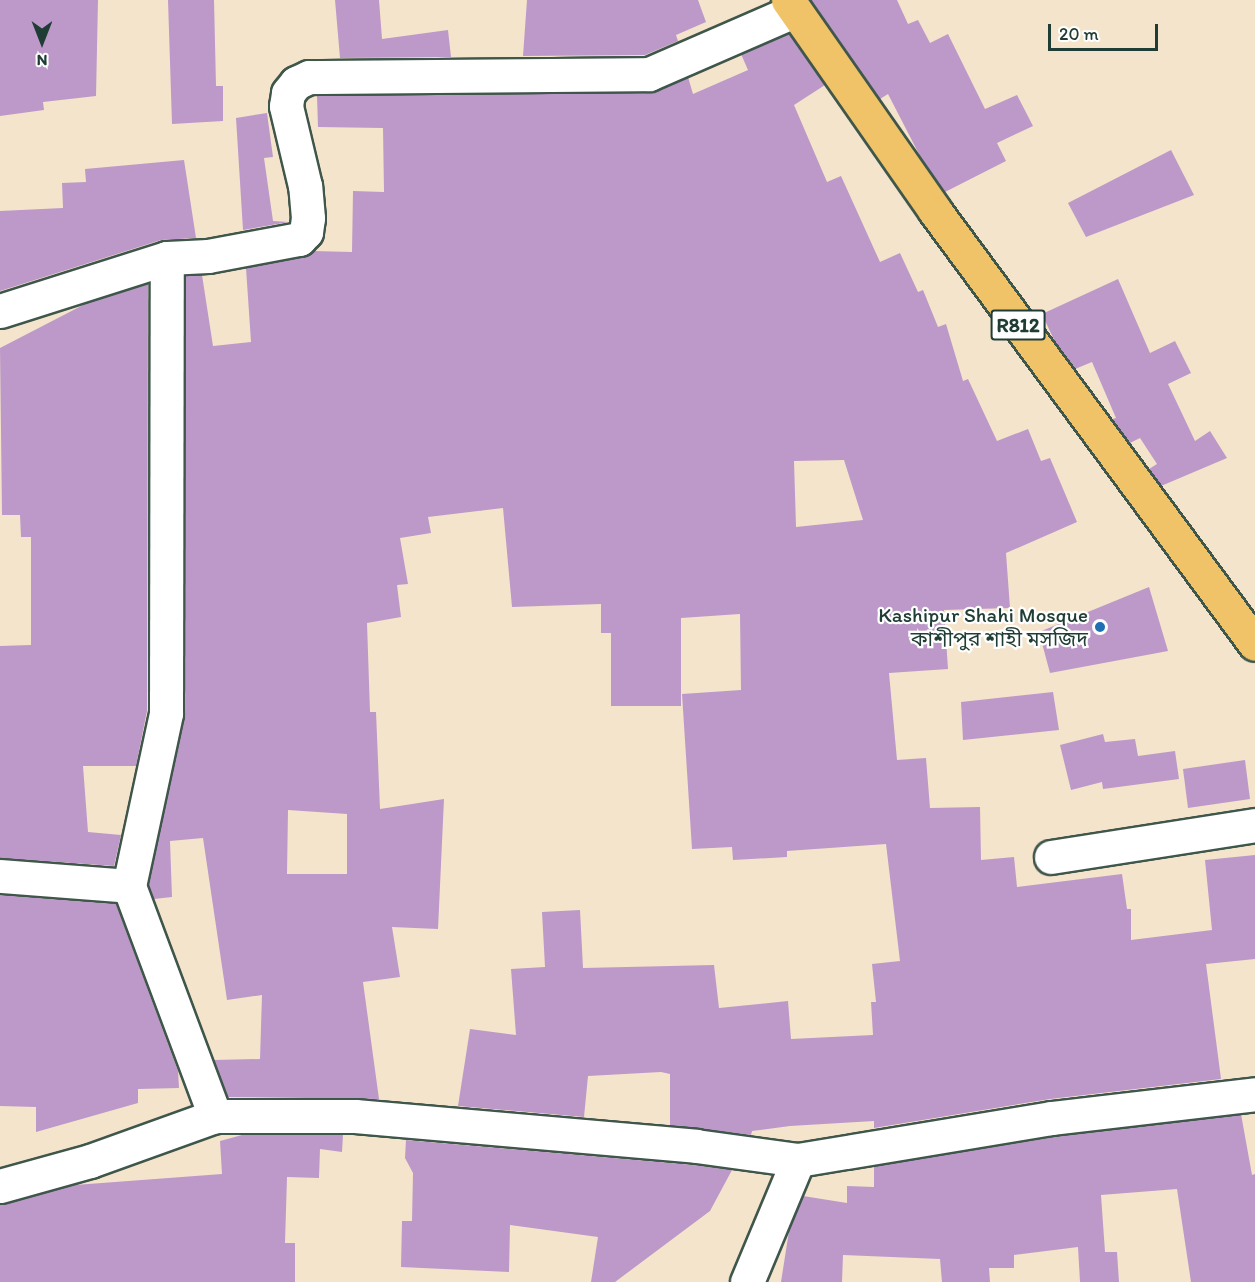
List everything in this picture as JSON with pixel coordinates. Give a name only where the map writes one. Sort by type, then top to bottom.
[{"type":"main road","name":"R812","points":[[791,6],[934,211],[1255,644]]},
{"type":"street","points":[[0,311],[167,258],[287,244],[306,232],[305,186],[286,106],[288,93],[296,83],[309,76],[649,74],[791,6]]},
{"type":"street","points":[[167,258],[166,713],[129,886],[215,1116]]},
{"type":"street","points":[[1051,857],[1255,825]]},
{"type":"street","points":[[0,876],[129,886]]},
{"type":"street","points":[[0,1186],[90,1161],[215,1116],[355,1116],[696,1146],[798,1160],[1052,1118],[1255,1094]]},
{"type":"street","points":[[747,1282],[798,1160]]},
{"type":"building","points":[[0,0],[98,0],[96,96],[43,102],[44,110],[0,116]]},
{"type":"building","points":[[168,0],[214,0],[216,86],[223,86],[223,121],[172,124]]},
{"type":"building","points":[[335,0],[379,0],[382,39],[448,30],[451,57],[340,58]]},
{"type":"building","points":[[527,0],[698,0],[706,22],[676,35],[678,41],[645,55],[523,56]]},
{"type":"building","points":[[811,0],[897,0],[908,24],[918,20],[930,43],[948,34],[985,109],[1017,95],[1033,126],[997,143],[1006,161],[945,192],[921,158],[888,94],[880,99]]},
{"type":"building","points":[[789,34],[825,85],[794,105],[827,182],[841,176],[880,262],[900,253],[918,292],[923,290],[938,327],[946,324],[963,381],[968,379],[997,441],[1028,429],[1041,461],[1050,458],[1077,522],[1006,553],[1010,608],[944,610],[948,669],[889,673],[897,760],[926,758],[930,808],[980,807],[981,860],[1014,857],[1017,887],[1122,874],[1127,909],[1131,909],[1131,940],[1212,930],[1205,860],[1255,855],[1255,959],[1206,964],[1221,1079],[1050,1099],[874,1128],[874,1121],[790,1126],[752,1131],[751,1135],[670,1125],[670,1074],[661,1072],[588,1076],[584,1117],[458,1106],[470,1029],[516,1035],[511,969],[545,967],[542,912],[580,910],[583,968],[714,965],[719,1008],[788,1001],[791,1039],[873,1035],[871,1002],[876,1002],[872,964],[900,961],[886,844],[787,851],[787,857],[733,860],[732,847],[692,849],[682,694],[741,690],[740,614],[681,618],[681,706],[611,706],[611,633],[601,633],[601,604],[512,607],[503,508],[428,517],[431,533],[400,538],[408,584],[397,585],[401,617],[367,623],[370,712],[376,712],[380,809],[444,799],[438,929],[392,927],[400,977],[363,982],[379,1099],[228,1097],[214,1060],[260,1059],[262,995],[227,1000],[203,838],[170,841],[172,897],[154,899],[148,885],[185,713],[186,276],[202,275],[213,346],[251,342],[246,268],[302,257],[313,251],[352,252],[353,191],[384,192],[383,128],[318,127],[317,96],[649,93],[688,77],[693,94],[748,70],[741,54]],"holes":[[[844,460],[863,520],[796,527],[794,461]],[[288,810],[347,814],[347,874],[287,874]]]},
{"type":"building","points":[[267,113],[273,157],[264,158],[273,221],[289,222],[243,230],[236,118]]},
{"type":"building","points":[[1171,150],[1194,195],[1086,237],[1068,203]]},
{"type":"building","points":[[184,160],[196,238],[161,240],[0,291],[0,211],[63,208],[62,183],[86,182],[85,169]]},
{"type":"building","points":[[1118,279],[1150,353],[1175,341],[1191,373],[1168,384],[1195,441],[1210,431],[1227,458],[1161,486],[1149,469],[1157,464],[1140,438],[1130,443],[1112,419],[1116,418],[1092,362],[1075,369],[1055,342],[1042,314]]},
{"type":"building","points":[[148,284],[147,711],[136,766],[83,766],[88,832],[121,835],[114,866],[0,858],[0,646],[31,645],[31,537],[21,537],[20,515],[2,515],[0,348],[87,303]]},
{"type":"building","name":"Kashipur Shahi Mosque কাশীপুর শাহী মসজিদ","points":[[1149,587],[1168,651],[1050,673],[1039,632]]},
{"type":"building","points":[[1053,692],[1059,730],[963,740],[961,702]]},
{"type":"building","points":[[1103,734],[1105,742],[1135,739],[1138,756],[1175,751],[1179,779],[1103,789],[1102,782],[1071,790],[1060,745]]},
{"type":"building","points":[[1245,760],[1250,799],[1188,808],[1183,769]]},
{"type":"building","points":[[0,895],[116,904],[178,1071],[179,1088],[138,1089],[138,1103],[36,1132],[36,1107],[0,1106]]},
{"type":"building","points":[[1241,1114],[1252,1175],[1255,1174],[1255,1282],[1191,1282],[1177,1189],[1101,1195],[1105,1252],[1117,1252],[1119,1282],[1080,1282],[1078,1247],[1014,1255],[1014,1268],[989,1268],[990,1282],[942,1282],[940,1259],[843,1255],[842,1282],[781,1282],[789,1231],[803,1196],[847,1203],[847,1186],[874,1187],[874,1166],[1055,1137]]},
{"type":"building","points":[[242,1135],[343,1135],[342,1152],[320,1149],[319,1178],[287,1177],[285,1243],[295,1243],[295,1282],[0,1282],[0,1204],[75,1185],[222,1174],[220,1141]]},
{"type":"building","points":[[406,1140],[732,1170],[710,1211],[615,1282],[591,1282],[598,1237],[510,1225],[509,1272],[401,1267],[402,1221],[412,1221],[413,1173],[405,1158]]},
{"type":"place","name":"Kashipur Shahi Mosque কাশীপুর শাহী মসজিদ","points":[[1100,627]]}]
